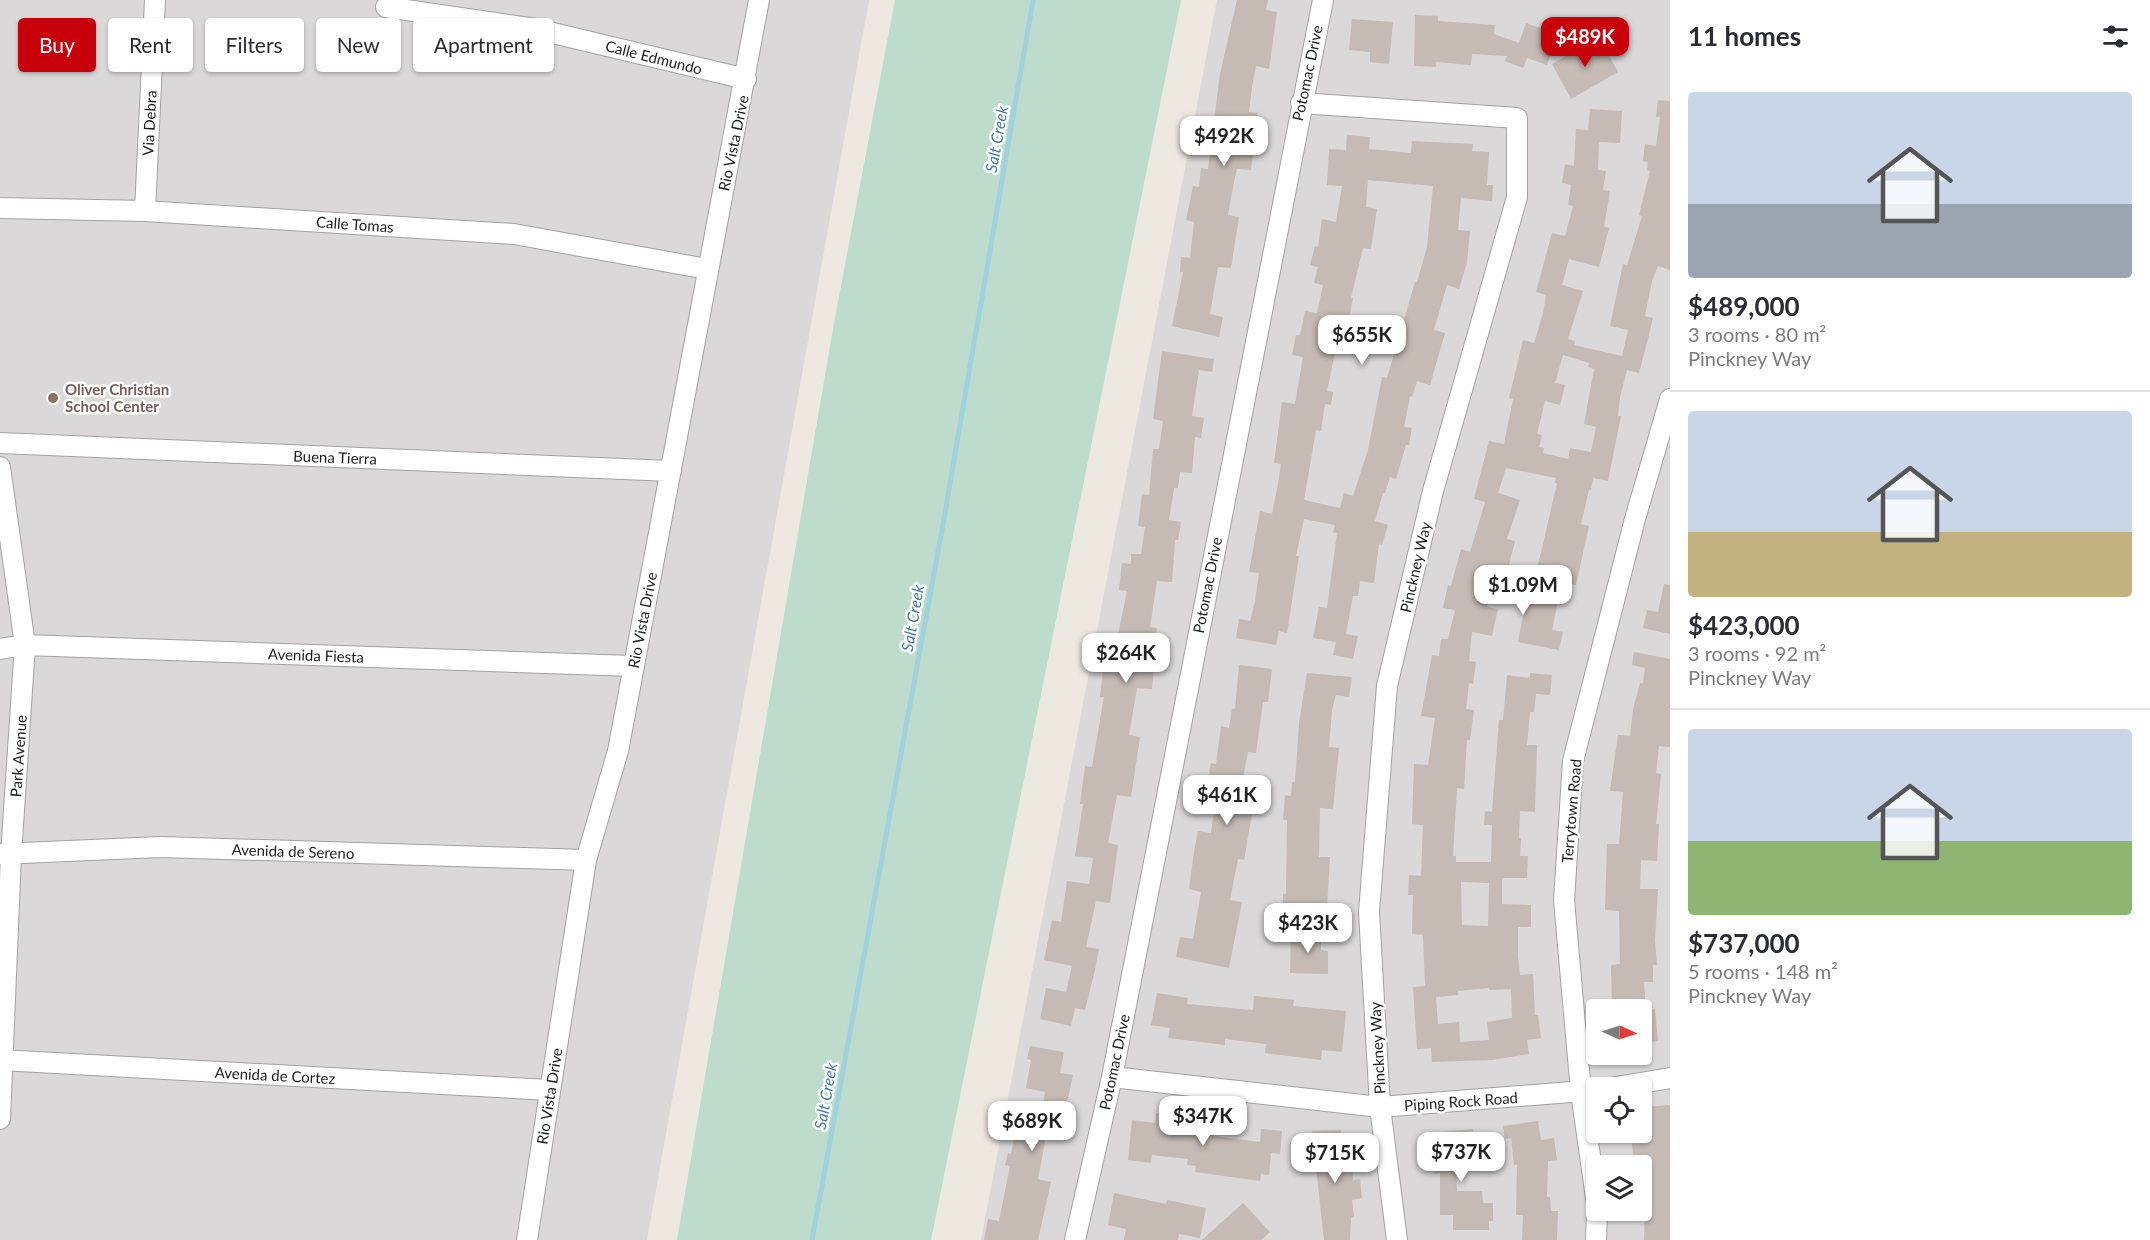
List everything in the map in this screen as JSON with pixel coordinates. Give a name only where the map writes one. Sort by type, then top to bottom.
[{"type":"street","name":"Via Debra","points":[[145,211],[155,0]]},
{"type":"street","name":"Rio Vista Drive","points":[[527,1240],[586,860],[618,752],[759,0]]},
{"type":"street","name":"Potomac Drive","points":[[1075,1240],[1112,1077],[1323,0]]},
{"type":"street","name":"Calle Edmundo","points":[[386,7],[536,29],[746,79]]},
{"type":"street","name":"Pinckney Way","points":[[1301,103],[1517,118],[1517,197],[1433,491],[1387,686],[1369,912],[1380,1107],[1397,1240]]},
{"type":"street","name":"Calle Tomas","points":[[0,208],[145,211],[514,234],[707,269]]},
{"type":"street","name":"Terrytown Road","points":[[1586,1077],[1564,900],[1573,761],[1635,519],[1670,399]]},
{"type":"street","name":"Buena Tierra","points":[[0,443],[671,471]]},
{"type":"street","name":"Park Avenue","points":[[0,467],[25,645],[6,855],[0,1119]]},
{"type":"street","name":"Avenida Fiesta","points":[[0,649],[25,645],[633,666]]},
{"type":"street","name":"Avenida de Sereno","points":[[6,855],[160,847],[586,860]]},
{"type":"street","name":"Avenida de Cortez","points":[[2,1060],[550,1090]]},
{"type":"street","name":"Piping Rock Road","points":[[1112,1077],[1380,1107],[1586,1091]]},
{"type":"street","points":[[1652,1081],[1670,1078]]},
{"type":"street","points":[[1596,1240],[1597,1221]]},
{"type":"shaded area","points":[[0,0],[869,0],[647,1240],[0,1240]]},
{"type":"shaded area","points":[[1217,0],[1670,0],[1670,1240],[981,1240]]},
{"type":"green space","points":[[895,0],[1181,0],[931,1240],[677,1240],[834,323]]},
{"type":"building","points":[[1237,0],[1268,0],[1266,10],[1277,12],[1269,69],[1256,66],[1252,87],[1249,112],[1258,113],[1251,170],[1237,169],[1228,215],[1239,217],[1231,268],[1218,267],[1210,314],[1223,317],[1219,337],[1172,326],[1183,272],[1180,272],[1181,257],[1190,258],[1194,222],[1186,220],[1193,186],[1199,187],[1201,168],[1208,169],[1220,74]]},
{"type":"building","points":[[1415,15],[1438,16],[1438,21],[1495,25],[1494,34],[1519,43],[1526,23],[1557,34],[1547,65],[1527,58],[1523,68],[1505,61],[1507,56],[1472,54],[1471,65],[1436,62],[1436,67],[1414,66]]},
{"type":"building","points":[[1352,19],[1393,22],[1389,64],[1370,62],[1370,52],[1349,50]]},
{"type":"building","points":[[1599,37],[1618,72],[1571,99],[1552,64]]},
{"type":"building","points":[[1658,100],[1670,101],[1670,270],[1658,266],[1652,281],[1645,316],[1653,318],[1639,373],[1627,370],[1620,397],[1618,416],[1621,416],[1608,481],[1593,478],[1591,490],[1589,490],[1581,524],[1589,526],[1576,585],[1562,582],[1552,630],[1563,632],[1559,650],[1518,642],[1528,589],[1524,588],[1527,575],[1534,577],[1557,483],[1555,483],[1556,478],[1506,468],[1498,493],[1520,500],[1507,539],[1515,541],[1505,580],[1493,577],[1487,607],[1498,609],[1492,636],[1472,632],[1469,661],[1476,662],[1473,684],[1469,683],[1466,709],[1474,710],[1470,740],[1467,740],[1464,789],[1457,788],[1453,856],[1456,856],[1456,862],[1491,862],[1492,825],[1484,825],[1485,811],[1492,812],[1499,720],[1503,720],[1507,675],[1530,678],[1530,673],[1552,675],[1550,695],[1536,694],[1534,712],[1530,712],[1527,745],[1537,745],[1535,812],[1520,811],[1519,838],[1521,838],[1520,856],[1528,856],[1527,878],[1502,878],[1502,904],[1531,905],[1531,927],[1518,927],[1518,956],[1520,975],[1533,974],[1535,1015],[1538,1015],[1541,1038],[1527,1040],[1529,1054],[1492,1060],[1432,1062],[1431,1048],[1417,1049],[1413,987],[1425,986],[1423,935],[1412,934],[1413,895],[1408,895],[1409,875],[1421,876],[1423,825],[1412,824],[1414,764],[1428,765],[1435,718],[1421,716],[1432,655],[1439,656],[1441,639],[1448,639],[1455,610],[1443,608],[1448,585],[1451,586],[1461,549],[1470,552],[1485,502],[1474,499],[1489,441],[1504,444],[1513,399],[1509,398],[1523,340],[1534,343],[1543,313],[1546,295],[1536,292],[1552,233],[1565,236],[1573,206],[1568,205],[1571,185],[1562,183],[1565,164],[1574,166],[1576,129],[1588,130],[1590,109],[1622,111],[1620,143],[1599,142],[1598,170],[1606,171],[1603,190],[1610,191],[1604,227],[1609,228],[1599,267],[1569,259],[1562,285],[1583,291],[1568,339],[1575,341],[1574,345],[1622,356],[1628,330],[1610,326],[1623,264],[1627,265],[1642,216],[1639,215],[1650,171],[1647,170],[1648,162],[1643,161],[1645,144],[1656,146],[1660,117],[1656,117]],"holes":[[[1563,355],[1589,363],[1588,367],[1594,369],[1584,424],[1596,427],[1591,452],[1570,448],[1568,459],[1543,453],[1544,448],[1539,447],[1542,435],[1537,434],[1545,401],[1560,405],[1565,385],[1555,383]],[[1461,882],[1489,883],[1488,926],[1462,925]],[[1489,988],[1489,990],[1511,989],[1512,1018],[1487,1022],[1489,1040],[1460,1042],[1459,1022],[1438,1024],[1436,997],[1458,995],[1458,991]]]},
{"type":"building","points":[[1347,135],[1370,137],[1369,149],[1411,153],[1412,141],[1473,144],[1472,151],[1489,152],[1487,185],[1493,185],[1492,201],[1461,198],[1458,230],[1470,231],[1467,262],[1459,289],[1447,285],[1434,330],[1445,333],[1430,385],[1417,381],[1412,397],[1410,396],[1404,427],[1412,428],[1409,445],[1406,445],[1396,479],[1390,477],[1375,521],[1388,525],[1382,545],[1379,544],[1374,583],[1360,581],[1358,596],[1353,596],[1346,634],[1358,636],[1353,659],[1333,655],[1336,642],[1313,638],[1319,607],[1327,608],[1337,533],[1333,532],[1335,525],[1304,519],[1296,556],[1299,556],[1287,633],[1279,631],[1276,645],[1236,638],[1239,619],[1250,621],[1255,601],[1259,573],[1249,572],[1260,511],[1272,514],[1278,484],[1281,464],[1274,463],[1282,402],[1295,404],[1303,357],[1292,355],[1296,335],[1300,335],[1305,311],[1317,313],[1323,285],[1314,283],[1318,267],[1310,265],[1315,246],[1318,247],[1322,219],[1336,222],[1342,186],[1327,185],[1329,149],[1346,150]],"holes":[[[1368,180],[1433,186],[1427,247],[1387,378],[1382,377],[1368,450],[1353,496],[1344,493],[1340,508],[1304,500],[1316,430],[1321,431],[1325,404],[1331,405],[1333,392],[1327,391],[1340,329],[1347,330],[1353,298],[1351,298],[1363,248],[1371,249],[1377,209],[1366,207]]]},
{"type":"building","points":[[1162,351],[1214,359],[1212,372],[1199,370],[1192,416],[1204,418],[1201,438],[1195,437],[1192,473],[1180,472],[1178,488],[1174,488],[1169,520],[1181,522],[1178,540],[1175,540],[1172,582],[1157,581],[1150,627],[1157,628],[1150,664],[1154,665],[1152,689],[1137,688],[1129,735],[1140,737],[1131,797],[1117,795],[1108,843],[1118,845],[1110,903],[1096,901],[1086,947],[1099,949],[1095,970],[1085,1010],[1075,1008],[1071,1026],[1040,1019],[1046,988],[1066,992],[1072,966],[1044,960],[1052,920],[1061,922],[1067,881],[1089,884],[1093,858],[1075,856],[1083,804],[1080,804],[1085,766],[1092,767],[1104,697],[1100,697],[1104,660],[1129,662],[1134,638],[1118,635],[1127,591],[1119,590],[1122,563],[1131,564],[1131,554],[1141,554],[1145,527],[1138,526],[1142,494],[1149,495],[1153,449],[1159,449],[1163,421],[1153,419]]},
{"type":"building","points":[[1664,584],[1670,585],[1670,634],[1643,628],[1647,610],[1658,612]]},
{"type":"building","points":[[1634,652],[1670,659],[1670,747],[1659,746],[1656,773],[1661,774],[1656,824],[1659,824],[1657,861],[1641,860],[1640,889],[1658,889],[1655,941],[1657,965],[1653,965],[1653,982],[1644,982],[1645,999],[1612,999],[1611,965],[1620,964],[1619,911],[1605,910],[1607,844],[1619,844],[1623,792],[1610,791],[1618,735],[1630,736],[1633,709],[1640,683],[1643,683],[1645,668],[1632,665]]},
{"type":"building","points":[[1239,665],[1272,669],[1268,702],[1263,702],[1256,753],[1248,752],[1243,778],[1258,780],[1244,860],[1238,859],[1230,900],[1242,902],[1229,968],[1176,957],[1180,937],[1193,939],[1201,892],[1189,889],[1194,852],[1198,831],[1211,833],[1217,787],[1207,785],[1211,763],[1216,764],[1221,726],[1229,728],[1232,709],[1235,709]]},
{"type":"building","points":[[1307,673],[1352,677],[1349,697],[1336,695],[1332,710],[1329,747],[1339,748],[1333,809],[1320,808],[1319,857],[1330,857],[1327,908],[1283,908],[1283,894],[1286,894],[1287,820],[1283,820],[1285,795],[1291,796],[1292,782],[1295,782],[1299,723]]},
{"type":"building","points":[[1291,932],[1321,932],[1321,950],[1328,951],[1328,974],[1290,973]]},
{"type":"building","points":[[1157,993],[1188,998],[1187,1004],[1253,1010],[1254,996],[1294,1000],[1293,1006],[1346,1011],[1342,1052],[1322,1050],[1321,1060],[1265,1053],[1266,1044],[1225,1039],[1225,1045],[1168,1038],[1170,1028],[1151,1025]]},
{"type":"building","points":[[1652,1009],[1655,1009],[1658,1041],[1652,1042]]},
{"type":"building","points":[[1030,1046],[1064,1052],[1060,1073],[1073,1075],[1060,1134],[1047,1131],[1038,1179],[1051,1182],[1038,1240],[984,1240],[988,1219],[999,1221],[1010,1166],[1005,1165],[1008,1153],[1011,1154],[1019,1113],[1041,1117],[1045,1092],[1026,1088],[1031,1060],[1027,1059]]},
{"type":"building","points":[[1670,1105],[1670,1240],[1644,1240],[1645,1221],[1652,1221],[1652,1155],[1633,1155],[1632,1143],[1652,1143],[1652,1106]]},
{"type":"building","points":[[1156,1113],[1216,1123],[1214,1136],[1260,1142],[1261,1129],[1282,1131],[1280,1154],[1271,1153],[1269,1175],[1261,1174],[1260,1181],[1195,1172],[1196,1166],[1187,1165],[1188,1159],[1152,1155],[1151,1163],[1128,1160],[1132,1120],[1155,1123]]},
{"type":"building","points":[[1538,1121],[1541,1140],[1554,1138],[1557,1160],[1548,1161],[1547,1197],[1550,1197],[1551,1211],[1558,1211],[1557,1240],[1522,1240],[1523,1215],[1516,1215],[1517,1165],[1514,1165],[1511,1138],[1505,1139],[1503,1126]]},
{"type":"building","points":[[1473,1129],[1474,1142],[1483,1141],[1484,1159],[1455,1161],[1457,1191],[1482,1191],[1483,1203],[1493,1203],[1493,1221],[1489,1221],[1489,1230],[1453,1230],[1453,1215],[1440,1215],[1440,1173],[1434,1174],[1433,1154],[1443,1153],[1442,1132]]},
{"type":"building","points":[[1341,1130],[1342,1148],[1351,1147],[1353,1180],[1360,1179],[1362,1198],[1352,1200],[1354,1217],[1351,1218],[1350,1240],[1324,1240],[1312,1131]]},
{"type":"building","points":[[1114,1193],[1166,1204],[1167,1200],[1206,1208],[1200,1238],[1179,1234],[1178,1240],[1124,1240],[1126,1229],[1108,1225]]},
{"type":"building","points":[[1243,1203],[1270,1232],[1261,1240],[1202,1240]]},
{"type":"waterway","name":"Salt Creek","points":[[812,1240],[942,530],[1033,0]]},
{"type":"place","name":"Oliver Christian School Center","points":[[53,398]]}]
